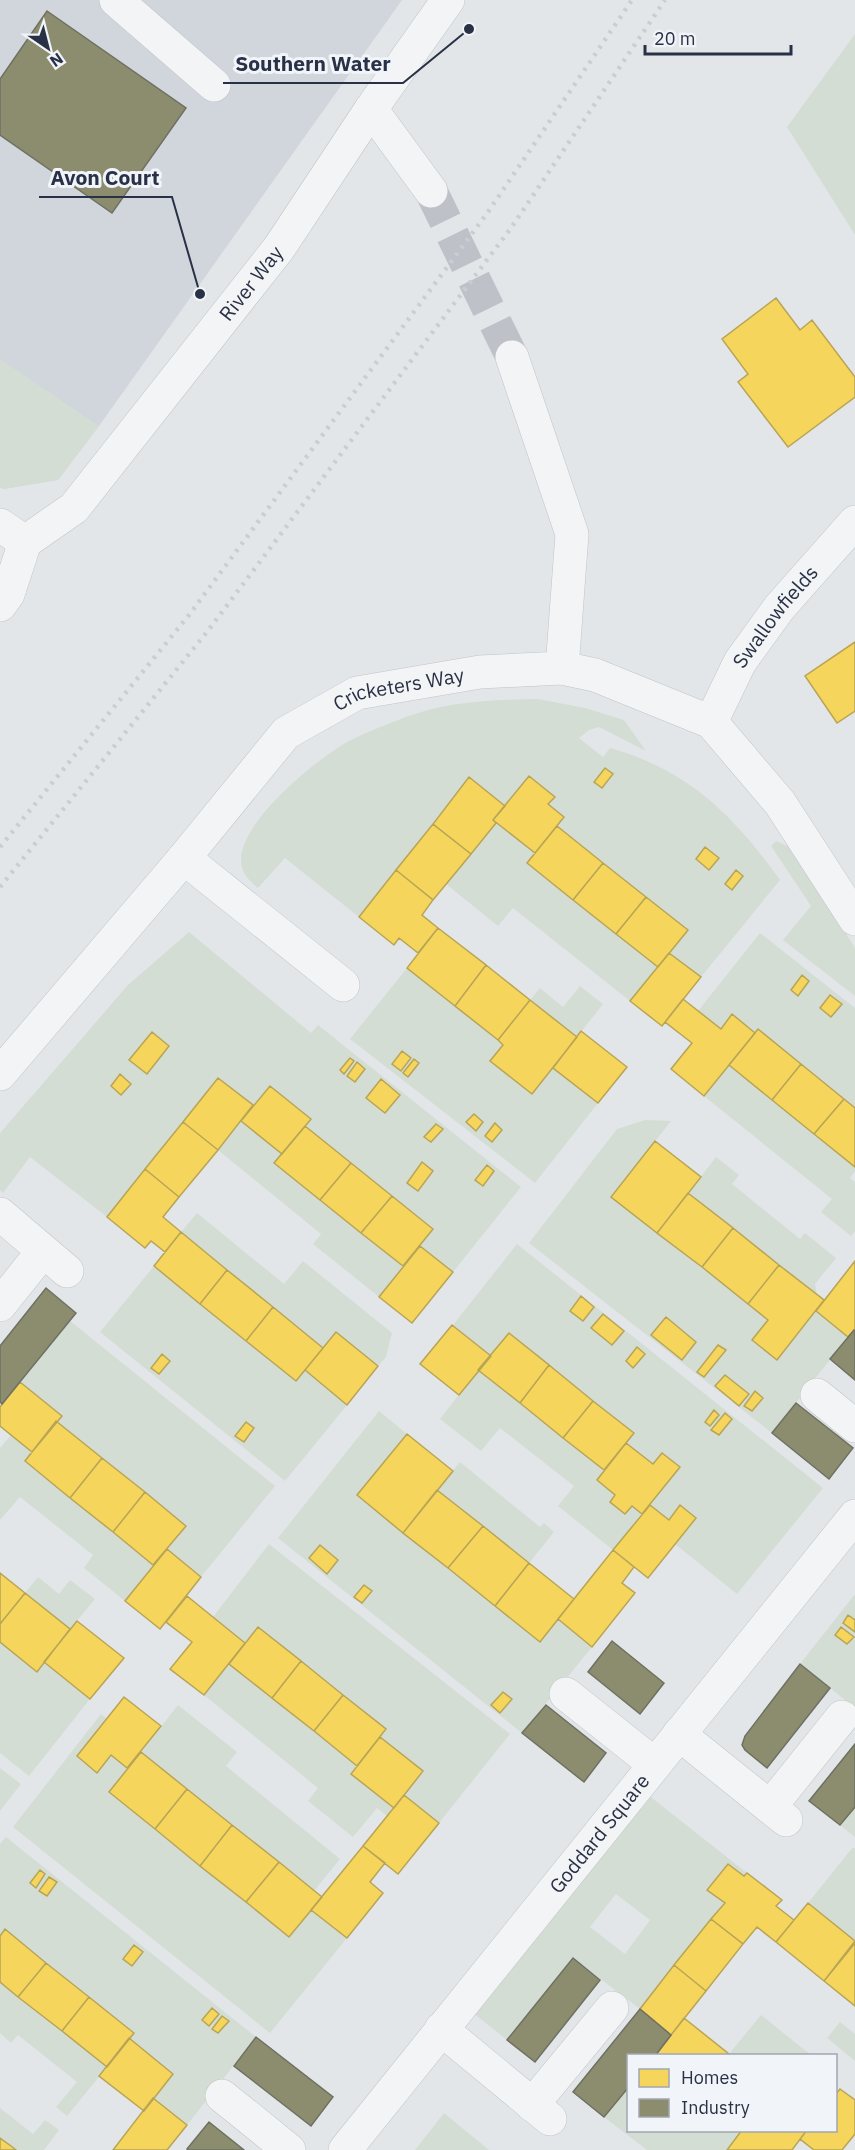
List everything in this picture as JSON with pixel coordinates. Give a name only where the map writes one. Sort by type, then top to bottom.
[{"type":"street","points":[[116,0],[214,85]]},
{"type":"street","name":"River Way","points":[[0,605],[8,594],[12,534],[74,508],[279,248],[371,109],[448,0]]},
{"type":"street","points":[[371,109],[431,191]]},
{"type":"street","points":[[512,357],[572,534],[562,668]]},
{"type":"street","name":"Swallowfields","points":[[711,722],[740,662],[778,608],[855,522]]},
{"type":"street","name":"Cricketers Way","points":[[0,1074],[184,858],[286,733],[357,693],[480,672],[562,668],[595,675],[711,722],[780,803],[855,919]]},
{"type":"street","points":[[184,858],[343,985]]},
{"type":"street","points":[[0,1214],[55,1261],[0,1305]]},
{"type":"street","points":[[817,1395],[855,1426]]},
{"type":"street","name":"Goddard Square","points":[[345,2150],[855,1516]]},
{"type":"street","points":[[566,1694],[654,1764]]},
{"type":"street","points":[[679,1734],[778,1813],[842,1716]]},
{"type":"street","points":[[441,2030],[541,2112],[612,2008]]},
{"type":"street","points":[[222,2096],[290,2150]]},
{"type":"shaded area","points":[[0,0],[402,0],[99,426],[58,480],[3,489],[0,487]]},
{"type":"shaded area","points":[[855,34],[855,235],[787,127]]},
{"type":"shaded area","points":[[0,359],[99,426],[58,480],[3,489],[0,487]]},
{"type":"shaded area","points":[[538,699],[585,708],[624,720],[646,751],[599,727],[589,730],[579,738],[603,757],[610,748],[638,757],[686,783],[727,816],[780,880],[701,977],[669,953],[687,930],[557,826],[564,817],[548,804],[554,796],[529,776],[505,806],[469,777],[359,917],[285,858],[258,888],[244,873],[242,851],[263,813],[300,777],[337,748],[406,717],[438,708],[488,701]]},
{"type":"shaded area","points":[[496,823],[535,853],[528,863],[658,967],[630,1001],[513,908],[498,926],[446,884]]},
{"type":"shaded area","points":[[776,841],[789,847],[818,888],[855,948],[855,996],[783,940],[811,906],[771,846]]},
{"type":"shaded area","points":[[189,932],[311,1033],[318,1025],[521,1187],[453,1272],[420,1246],[433,1228],[305,1126],[270,1086],[253,1105],[218,1078],[107,1217],[30,1157],[3,1193],[0,1190],[0,1133],[128,985]]},
{"type":"shaded area","points":[[760,933],[855,1008],[855,1108],[758,1029],[755,1033],[733,1014],[721,1029],[698,1011]]},
{"type":"shaded area","points":[[407,968],[503,1045],[490,1061],[532,1094],[553,1068],[598,1103],[535,1183],[350,1039]]},
{"type":"shaded area","points":[[580,986],[603,1004],[577,1037],[530,1000],[540,988],[563,1007]]},
{"type":"shaded area","points":[[729,1065],[855,1167],[850,1178],[855,1182],[855,1231],[851,1236],[821,1212],[832,1199],[704,1096]]},
{"type":"shaded area","points":[[645,1120],[671,1121],[612,1197],[768,1320],[752,1340],[777,1360],[816,1311],[848,1337],[772,1433],[529,1243],[617,1129]]},
{"type":"shaded area","points":[[241,1121],[282,1154],[275,1163],[403,1266],[379,1297],[313,1244],[321,1234],[218,1150]]},
{"type":"shaded area","points":[[716,1157],[739,1175],[732,1184],[800,1239],[805,1233],[836,1258],[815,1284],[817,1295],[688,1193]]},
{"type":"shaded area","points":[[197,1213],[284,1284],[303,1261],[392,1333],[386,1357],[378,1366],[336,1332],[323,1348],[181,1232]]},
{"type":"shaded area","points":[[517,1244],[823,1488],[737,1594],[675,1544],[696,1518],[680,1505],[669,1520],[650,1505],[679,1467],[662,1453],[653,1464],[626,1443],[634,1433],[509,1334],[491,1356],[453,1325]]},
{"type":"shaded area","points":[[154,1266],[295,1381],[305,1370],[347,1405],[285,1481],[100,1332]]},
{"type":"shaded area","points":[[69,1320],[275,1486],[201,1577],[167,1549],[186,1525],[56,1421],[61,1415],[20,1382]]},
{"type":"shaded area","points":[[478,1370],[604,1470],[597,1480],[615,1495],[611,1502],[625,1513],[632,1506],[642,1514],[613,1550],[558,1506],[574,1486],[500,1428],[481,1451],[440,1419]]},
{"type":"shaded area","points":[[379,1411],[407,1434],[358,1496],[539,1642],[558,1619],[592,1647],[522,1733],[278,1538]]},
{"type":"shaded area","points":[[11,1435],[32,1452],[25,1462],[153,1565],[125,1601],[84,1568],[93,1555],[20,1497],[0,1520],[0,1448]]},
{"type":"shaded area","points":[[460,1462],[540,1527],[544,1523],[554,1532],[529,1563],[437,1490]]},
{"type":"shaded area","points":[[269,1544],[510,1734],[439,1823],[404,1795],[423,1771],[380,1737],[386,1729],[259,1627],[245,1643],[213,1617]]},
{"type":"shaded area","points":[[38,1577],[59,1594],[70,1580],[95,1599],[70,1629],[25,1593]]},
{"type":"shaded area","points":[[855,1594],[855,1708],[800,1664]]},
{"type":"shaded area","points":[[0,1642],[36,1671],[44,1662],[90,1699],[29,1776],[0,1753]]},
{"type":"shaded area","points":[[229,1664],[357,1766],[351,1774],[394,1808],[387,1816],[377,1808],[353,1837],[308,1801],[318,1788],[204,1695]]},
{"type":"shaded area","points":[[178,1705],[237,1752],[226,1766],[340,1859],[314,1891],[141,1752]]},
{"type":"shaded area","points":[[101,1714],[107,1719],[77,1756],[97,1772],[111,1755],[127,1768],[109,1793],[289,1937],[311,1910],[347,1938],[270,2033],[13,1827]]},
{"type":"shaded area","points":[[0,1768],[21,1784],[0,1811]]},
{"type":"shaded area","points":[[647,1794],[747,1873],[744,1876],[727,1864],[708,1889],[725,1903],[640,2009],[573,1958],[507,2040],[473,2013]],"holes":[[[616,1894],[650,1920],[625,1954],[590,1927]]]},
{"type":"shaded area","points":[[855,1807],[855,1837],[840,1825]]},
{"type":"shaded area","points":[[6,1837],[256,2037],[187,2125],[153,2098],[173,2074],[129,2038],[134,2032],[5,1930],[0,1936],[0,1844]]},
{"type":"shaded area","points":[[853,1847],[855,1849],[855,1941],[808,1903]]},
{"type":"shaded area","points":[[0,1982],[107,2067],[67,2116],[56,2107],[77,2082],[18,2035],[11,2043],[0,2033]]},
{"type":"shaded area","points":[[761,2015],[810,2054],[729,2054]]},
{"type":"shaded area","points":[[840,2022],[855,2034],[855,2061],[827,2038]]},
{"type":"shaded area","points":[[627,2089],[627,2132],[741,2132],[727,2150],[647,2150],[604,2117]]},
{"type":"shaded area","points":[[0,2108],[33,2134],[45,2120],[59,2130],[44,2150],[16,2150],[0,2138]]},
{"type":"shaded area","points":[[444,2113],[489,2150],[415,2150]]},
{"type":"building: Homes","points":[[776,298],[800,330],[812,320],[855,377],[855,397],[788,447],[738,382],[748,374],[722,339]]},
{"type":"building: Homes","points":[[855,642],[855,711],[837,723],[805,676]]},
{"type":"building: Homes","points":[[605,768],[613,774],[602,788],[594,782]]},
{"type":"building: Homes","points":[[529,776],[555,797],[548,804],[564,817],[535,853],[493,820]]},
{"type":"building: Homes","points":[[469,777],[505,806],[493,820],[496,823],[471,854],[433,824]]},
{"type":"building: Homes","points":[[433,824],[471,854],[433,900],[396,870]]},
{"type":"building: Homes","points":[[557,826],[603,863],[573,900],[527,863]]},
{"type":"building: Homes","points":[[705,847],[719,858],[709,870],[696,859]]},
{"type":"building: Homes","points":[[603,863],[646,897],[616,934],[573,900]]},
{"type":"building: Homes","points":[[396,870],[433,900],[422,915],[438,928],[418,953],[399,938],[394,945],[359,917]]},
{"type":"building: Homes","points":[[736,870],[743,876],[732,890],[725,884]]},
{"type":"building: Homes","points":[[646,897],[688,930],[658,967],[616,934]]},
{"type":"building: Homes","points":[[438,928],[486,965],[455,1006],[407,968]]},
{"type":"building: Homes","points":[[669,953],[701,977],[662,1026],[630,1001]]},
{"type":"building: Homes","points":[[486,965],[530,1000],[498,1040],[455,1006]]},
{"type":"building: Homes","points":[[802,975],[809,981],[798,996],[791,990]]},
{"type":"building: Homes","points":[[830,995],[842,1004],[831,1017],[820,1008]]},
{"type":"building: Homes","points":[[683,999],[721,1029],[732,1014],[755,1033],[704,1096],[671,1069],[692,1043],[665,1022]]},
{"type":"building: Homes","points":[[530,1000],[577,1037],[532,1094],[490,1061],[503,1045],[498,1040]]},
{"type":"building: Homes","points":[[758,1029],[801,1064],[772,1100],[729,1065]]},
{"type":"building: Homes","points":[[581,1031],[627,1067],[598,1103],[553,1068]]},
{"type":"building: Homes","points":[[152,1032],[169,1046],[147,1074],[129,1060]]},
{"type":"building: Homes","points":[[402,1051],[411,1058],[401,1071],[392,1064]]},
{"type":"building: Homes","points":[[350,1058],[354,1061],[344,1074],[340,1070]]},
{"type":"building: Homes","points":[[414,1059],[419,1063],[408,1077],[403,1073]]},
{"type":"building: Homes","points":[[357,1062],[365,1069],[355,1082],[347,1076]]},
{"type":"building: Homes","points":[[801,1064],[844,1099],[814,1134],[772,1100]]},
{"type":"building: Homes","points":[[120,1074],[131,1084],[121,1095],[111,1086]]},
{"type":"building: Homes","points":[[218,1078],[253,1105],[218,1150],[183,1122]]},
{"type":"building: Homes","points":[[381,1079],[400,1095],[385,1113],[366,1098]]},
{"type":"building: Homes","points":[[270,1086],[311,1119],[282,1154],[241,1121]]},
{"type":"building: Homes","points":[[844,1099],[855,1108],[855,1167],[814,1134]]},
{"type":"building: Homes","points":[[474,1114],[483,1122],[476,1131],[466,1122]]},
{"type":"building: Homes","points":[[183,1122],[218,1150],[179,1197],[145,1169]]},
{"type":"building: Homes","points":[[495,1123],[502,1130],[492,1142],[485,1136]]},
{"type":"building: Homes","points":[[436,1124],[443,1129],[431,1142],[424,1137]]},
{"type":"building: Homes","points":[[305,1126],[351,1163],[320,1200],[274,1163]]},
{"type":"building: Homes","points":[[655,1141],[701,1177],[657,1233],[611,1197]]},
{"type":"building: Homes","points":[[422,1162],[433,1171],[418,1191],[407,1183]]},
{"type":"building: Homes","points":[[351,1163],[392,1196],[361,1233],[320,1200]]},
{"type":"building: Homes","points":[[487,1165],[494,1171],[483,1186],[475,1180]]},
{"type":"building: Homes","points":[[145,1169],[179,1197],[163,1217],[181,1232],[165,1252],[151,1241],[145,1248],[107,1217]]},
{"type":"building: Homes","points":[[688,1193],[733,1228],[702,1267],[657,1233]]},
{"type":"building: Homes","points":[[392,1196],[433,1229],[403,1266],[361,1233]]},
{"type":"building: Homes","points":[[733,1228],[779,1265],[748,1304],[702,1267]]},
{"type":"building: Homes","points":[[181,1232],[227,1270],[200,1304],[154,1266]]},
{"type":"building: Homes","points":[[420,1246],[453,1272],[412,1323],[379,1297]]},
{"type":"building: Homes","points":[[855,1261],[855,1329],[848,1337],[816,1311]]},
{"type":"building: Homes","points":[[779,1265],[824,1300],[777,1360],[752,1340],[768,1320],[748,1304]]},
{"type":"building: Homes","points":[[227,1270],[273,1307],[246,1341],[200,1304]]},
{"type":"building: Homes","points":[[581,1296],[594,1307],[583,1321],[570,1311]]},
{"type":"building: Homes","points":[[273,1307],[323,1348],[296,1381],[246,1341]]},
{"type":"building: Homes","points":[[603,1314],[624,1331],[612,1345],[591,1328]]},
{"type":"building: Homes","points":[[666,1317],[696,1342],[682,1360],[651,1335]]},
{"type":"building: Homes","points":[[452,1325],[491,1356],[459,1395],[420,1364]]},
{"type":"building: Homes","points":[[336,1332],[378,1366],[347,1405],[305,1370]]},
{"type":"building: Homes","points":[[509,1333],[549,1365],[520,1403],[478,1370]]},
{"type":"building: Homes","points":[[718,1345],[726,1350],[704,1377],[697,1372]]},
{"type":"building: Homes","points":[[637,1347],[645,1354],[633,1368],[626,1361]]},
{"type":"building: Homes","points":[[162,1354],[170,1361],[159,1374],[151,1368]]},
{"type":"building: Homes","points":[[549,1365],[593,1401],[563,1438],[520,1403]]},
{"type":"building: Homes","points":[[725,1375],[749,1394],[739,1406],[715,1386]]},
{"type":"building: Homes","points":[[20,1382],[62,1416],[32,1452],[0,1426],[0,1407]]},
{"type":"building: Homes","points":[[755,1391],[763,1398],[752,1411],[744,1406]]},
{"type":"building: Homes","points":[[593,1401],[634,1433],[604,1470],[563,1438]]},
{"type":"building: Homes","points":[[714,1410],[719,1415],[710,1426],[705,1422]]},
{"type":"building: Homes","points":[[725,1413],[732,1419],[719,1435],[711,1430]]},
{"type":"building: Homes","points":[[56,1421],[102,1458],[70,1498],[25,1461]]},
{"type":"building: Homes","points":[[246,1422],[254,1428],[244,1442],[235,1436]]},
{"type":"building: Homes","points":[[407,1434],[453,1471],[403,1533],[357,1495]]},
{"type":"building: Homes","points":[[626,1443],[653,1464],[662,1453],[680,1467],[642,1514],[632,1506],[625,1514],[610,1502],[615,1495],[597,1480]]},
{"type":"building: Homes","points":[[102,1458],[145,1492],[113,1532],[70,1498]]},
{"type":"building: Homes","points":[[437,1490],[483,1526],[448,1568],[403,1533]]},
{"type":"building: Homes","points":[[145,1492],[186,1526],[153,1565],[113,1532]]},
{"type":"building: Homes","points":[[650,1505],[669,1520],[680,1505],[696,1518],[648,1578],[613,1550]]},
{"type":"building: Homes","points":[[483,1526],[529,1563],[495,1606],[448,1568]]},
{"type":"building: Homes","points":[[320,1545],[338,1560],[327,1574],[309,1558]]},
{"type":"building: Homes","points":[[167,1549],[201,1577],[160,1629],[125,1601]]},
{"type":"building: Homes","points":[[613,1550],[634,1567],[622,1583],[635,1593],[592,1647],[558,1619]]},
{"type":"building: Homes","points":[[529,1563],[574,1599],[540,1642],[495,1606]]},
{"type":"building: Homes","points":[[0,1573],[25,1593],[0,1624]]},
{"type":"building: Homes","points":[[364,1585],[372,1591],[362,1603],[354,1597]]},
{"type":"building: Homes","points":[[25,1593],[70,1629],[37,1672],[0,1642],[0,1624]]},
{"type":"building: Homes","points":[[187,1596],[245,1643],[204,1695],[170,1669],[192,1642],[166,1622]]},
{"type":"building: Homes","points":[[848,1615],[855,1620],[855,1632],[843,1623]]},
{"type":"building: Homes","points":[[77,1621],[124,1658],[90,1699],[44,1662]]},
{"type":"building: Homes","points":[[258,1627],[301,1661],[272,1698],[229,1664]]},
{"type":"building: Homes","points":[[841,1627],[854,1637],[847,1644],[835,1635]]},
{"type":"building: Homes","points":[[301,1661],[343,1695],[314,1731],[272,1698]]},
{"type":"building: Homes","points":[[503,1692],[512,1699],[500,1713],[491,1705]]},
{"type":"building: Homes","points":[[343,1695],[386,1729],[357,1766],[314,1731]]},
{"type":"building: Homes","points":[[124,1697],[161,1726],[127,1768],[111,1755],[97,1773],[77,1756]]},
{"type":"building: Homes","points":[[380,1737],[423,1771],[394,1808],[351,1774]]},
{"type":"building: Homes","points":[[141,1752],[187,1789],[155,1829],[109,1792]]},
{"type":"building: Homes","points":[[187,1789],[232,1825],[200,1866],[155,1829]]},
{"type":"building: Homes","points":[[404,1795],[439,1823],[398,1874],[363,1846]]},
{"type":"building: Homes","points":[[232,1825],[279,1862],[246,1902],[200,1866]]},
{"type":"building: Homes","points":[[363,1846],[385,1863],[370,1882],[383,1893],[347,1938],[311,1910]]},
{"type":"building: Homes","points":[[279,1862],[322,1897],[289,1937],[246,1902]]},
{"type":"building: Homes","points":[[728,1864],[744,1876],[747,1873],[782,1900],[776,1906],[794,1920],[776,1942],[757,1927],[743,1944],[711,1919],[725,1903],[707,1890]]},
{"type":"building: Homes","points":[[40,1870],[45,1874],[36,1888],[30,1883]]},
{"type":"building: Homes","points":[[49,1877],[57,1882],[47,1896],[39,1891]]},
{"type":"building: Homes","points":[[808,1903],[855,1941],[824,1981],[776,1942]]},
{"type":"building: Homes","points":[[711,1919],[743,1944],[706,1991],[674,1965]]},
{"type":"building: Homes","points":[[5,1929],[46,1963],[18,1997],[0,1982],[0,1936]]},
{"type":"building: Homes","points":[[855,1943],[855,2006],[824,1981]]},
{"type":"building: Homes","points":[[134,1945],[143,1952],[132,1966],[123,1959]]},
{"type":"building: Homes","points":[[46,1963],[89,1997],[62,2031],[18,1997]]},
{"type":"building: Homes","points":[[674,1965],[706,1991],[671,2035],[640,2009]]},
{"type":"building: Homes","points":[[89,1997],[134,2033],[107,2067],[62,2031]]},
{"type":"building: Homes","points":[[212,2008],[219,2014],[209,2026],[202,2020]]},
{"type":"building: Homes","points":[[222,2016],[229,2021],[218,2033],[212,2029]]},
{"type":"building: Homes","points":[[684,2018],[729,2054],[657,2054]]},
{"type":"building: Homes","points":[[129,2038],[173,2074],[144,2111],[99,2076]]},
{"type":"building: Homes","points":[[840,2089],[855,2100],[855,2134],[842,2150],[814,2150],[800,2139],[805,2132],[837,2132],[837,2093]]},
{"type":"building: Homes","points":[[153,2098],[187,2125],[167,2150],[113,2150]]},
{"type":"building: Homes","points":[[740,2132],[806,2132],[792,2150],[727,2150]]},
{"type":"building: Homes","points":[[0,2138],[11,2146],[16,2150],[0,2150]]},
{"type":"building: Industry","points":[[47,11],[186,108],[112,213],[0,135],[0,79]]},
{"type":"building: Industry","points":[[46,1288],[76,1313],[2,1404],[0,1402],[0,1346]]},
{"type":"building: Industry","points":[[855,1331],[855,1380],[830,1359]]},
{"type":"building: Industry","points":[[796,1403],[853,1448],[829,1479],[772,1433]]},
{"type":"building: Industry","points":[[612,1641],[664,1683],[640,1714],[588,1672]]},
{"type":"building: Industry","points":[[800,1664],[830,1688],[767,1768],[742,1745],[745,1736]]},
{"type":"building: Industry","points":[[546,1705],[606,1753],[584,1782],[522,1733]]},
{"type":"building: Industry","points":[[855,1744],[855,1807],[840,1825],[809,1801]]},
{"type":"building: Industry","points":[[573,1958],[600,1980],[535,2062],[507,2040]]},
{"type":"building: Industry","points":[[640,2009],[671,2035],[657,2054],[627,2054],[627,2089],[604,2117],[573,2092]]},
{"type":"building: Industry","points":[[256,2037],[333,2097],[311,2126],[234,2066]]},
{"type":"building: Industry","points":[[209,2122],[244,2150],[188,2150]]},
{"type":"tunnel","points":[[431,191],[512,357]]},
{"type":"railway","points":[[0,847],[189,615],[488,212],[632,0]]},
{"type":"railway","points":[[0,887],[207,632],[511,228],[665,0]]},
{"type":"place","name":"Southern Water","points":[[469,29]]},
{"type":"place","name":"Avon Court","points":[[200,294]]}]
